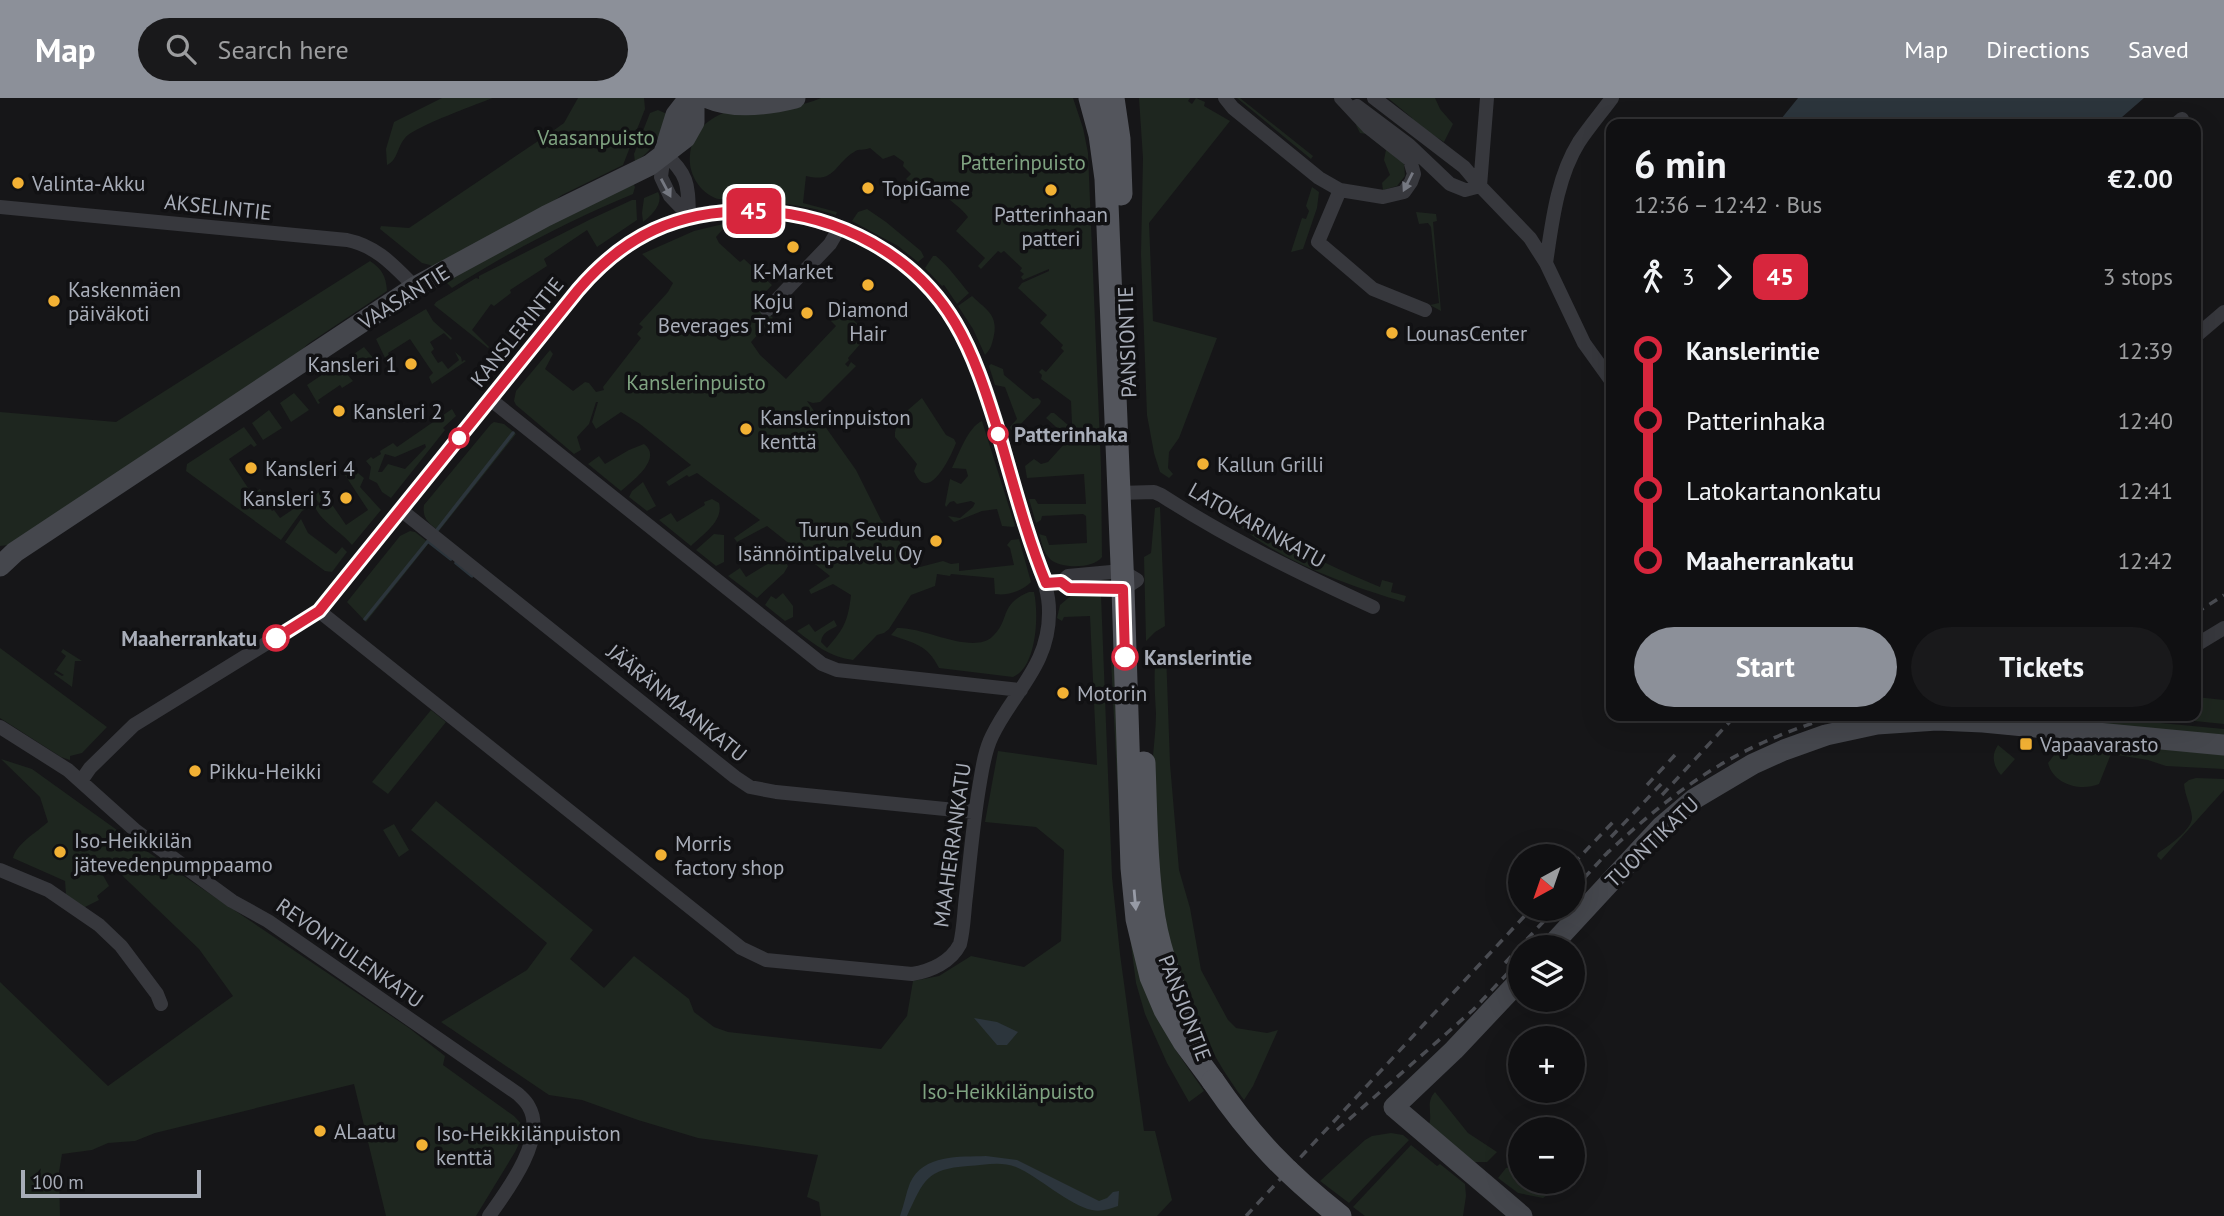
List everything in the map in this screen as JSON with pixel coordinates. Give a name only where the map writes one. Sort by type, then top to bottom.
[{"type":"main road","name":"PANSIONTIE","points":[[1090,98],[1100,135],[1106,179],[1126,493]]},
{"type":"main road","name":"PANSIONTIE","points":[[1113,98],[1120,152],[1132,868],[1141,944],[1165,1010],[1184,1042],[1246,1127],[1303,1186],[1340,1216]]},
{"type":"street","name":"VAASANTIE","points":[[5,557],[415,287],[546,216],[641,169],[685,138],[694,122],[691,98]]},
{"type":"street","points":[[708,98],[716,102],[762,104],[795,98]]},
{"type":"street","points":[[1225,98],[1233,108],[1320,178],[1340,190],[1383,197],[1404,192],[1414,174],[1410,160],[1368,127],[1343,98]]},
{"type":"street","points":[[1343,98],[1409,145],[1450,184],[1465,190],[1480,186]]},
{"type":"street","points":[[1374,98],[1457,160],[1530,238],[1546,263],[1584,343],[1606,374]]},
{"type":"street","points":[[1480,186],[1487,98]]},
{"type":"street","points":[[1546,263],[1556,205],[1570,162],[1578,143],[1612,98]]},
{"type":"street","points":[[664,153],[679,166],[688,186],[690,216]]},
{"type":"street","points":[[664,153],[660,177],[670,196],[690,216]]},
{"type":"street","points":[[1340,190],[1318,242],[1373,289],[1424,310]]},
{"type":"street","name":"AKSELINTIE","points":[[0,207],[356,242],[372,248],[415,287]]},
{"type":"street","name":"KANSLERINTIE","points":[[81,781],[90,768],[134,724],[319,611],[598,268],[645,234],[690,216],[727,211],[782,213],[811,218],[840,227],[882,249],[915,274],[942,303],[963,335],[981,377],[1027,531],[1046,583]]},
{"type":"street","points":[[768,310],[830,244],[840,227]]},
{"type":"street","points":[[2201,332],[2224,312]]},
{"type":"street","points":[[490,399],[822,664],[836,670],[1021,690]]},
{"type":"street","name":"LATOKARINKATU","points":[[1126,493],[1154,492],[1161,495],[1257,551],[1373,607]]},
{"type":"street","name":"JÄÄRÄNMAANKATU","points":[[401,510],[734,777],[750,786],[776,792],[975,812]]},
{"type":"street","points":[[1046,583],[1061,582],[1068,576],[1128,580]]},
{"type":"street","name":"MAAHERRANKATU","points":[[319,611],[711,926],[741,947],[766,960],[912,974],[943,963],[953,955],[961,940],[975,812],[985,757],[991,738],[1037,666],[1046,638],[1049,602],[1046,583]]},
{"type":"street","points":[[2201,642],[2224,628]]},
{"type":"street","name":"TUONTIKATU","points":[[1561,935],[1680,810],[1729,776],[1768,756],[1826,736],[1892,722],[1925,721]]},
{"type":"street","name":"TUONTIKATU","points":[[2010,721],[2061,722],[2224,745]]},
{"type":"street","name":"REVONTULENKATU","points":[[0,727],[81,781],[136,831],[222,894],[268,921],[518,1094],[530,1107],[534,1121],[530,1147],[489,1216]]},
{"type":"street","points":[[0,870],[48,890],[111,935],[158,994],[161,1004]]},
{"type":"street","points":[[1508,993],[1465,1039],[1394,1107],[1522,1216]]},
{"type":"green space","points":[[442,98],[493,98],[411,133],[387,165],[386,149],[394,122]]},
{"type":"green space","name":"Vaasanpuisto","points":[[578,98],[644,98],[645,109],[623,165],[562,195],[436,269],[422,263],[380,229],[381,226],[409,228],[564,123]]},
{"type":"green space","name":"Patterinpuisto","points":[[821,98],[1073,98],[1088,153],[1101,466],[1102,557],[1098,561],[1077,566],[1062,565],[1050,559],[1039,534],[1046,536],[1049,545],[1087,543],[1086,516],[1042,516],[1036,523],[1029,499],[1035,499],[1038,504],[1086,504],[1084,474],[1027,478],[1025,466],[1034,459],[1041,464],[1048,462],[1067,441],[1063,438],[1065,435],[1046,418],[1051,413],[1068,425],[1072,424],[1071,401],[1041,379],[1039,372],[1042,369],[1046,372],[1064,351],[1061,348],[1063,345],[1040,323],[1047,315],[1018,288],[1022,283],[1049,269],[1023,280],[1021,277],[1024,274],[1020,271],[1022,268],[1004,251],[998,251],[981,269],[978,266],[985,258],[956,231],[968,217],[959,207],[940,192],[935,192],[928,199],[906,179],[911,174],[903,166],[904,162],[894,155],[883,159],[870,148],[854,152],[829,175],[816,178],[806,176],[803,203],[837,212],[836,215],[789,204],[718,199],[704,191],[695,180],[690,161],[693,141],[699,130],[714,118],[727,112],[794,106]]},
{"type":"green space","points":[[1139,98],[1190,98],[1188,101],[1192,104],[1196,98],[1205,102],[1204,106],[1230,121],[1149,223],[1153,321],[1217,338],[1179,438],[1169,452],[1168,468],[1173,474],[1169,478],[1160,472],[1147,415],[1141,254],[1143,158]]},
{"type":"green space","points":[[1237,98],[1313,156],[1311,159]]},
{"type":"green space","points":[[1388,98],[1435,98],[1440,109],[1453,124],[1444,142],[1413,122],[1412,118]]},
{"type":"green space","points":[[658,110],[667,114],[662,128],[656,141],[635,162],[634,154],[650,113]]},
{"type":"green space","points":[[1358,123],[1404,163],[1405,176],[1397,186],[1383,190],[1382,183],[1390,175],[1384,160],[1386,150],[1366,134],[1360,133],[1356,125]]},
{"type":"green space","points":[[633,183],[633,194],[540,237],[452,288],[443,279]]},
{"type":"green space","points":[[1312,187],[1319,192],[1317,208],[1303,249],[1291,252],[1302,218],[1306,219],[1309,211],[1306,206]]},
{"type":"green space","points":[[658,192],[658,204],[643,222],[644,198]]},
{"type":"green space","points":[[636,200],[637,220],[597,247],[587,230],[544,259],[547,266],[510,290],[511,293],[494,306],[491,304],[472,330],[488,348],[434,305],[476,278],[479,279],[479,276]]},
{"type":"green space","points":[[867,209],[921,251],[924,257],[918,262],[898,246],[852,221],[858,212]]},
{"type":"green space","points":[[1416,212],[1436,214],[1437,221],[1433,222],[1441,311],[1430,305],[1439,303],[1431,227],[1428,223],[1419,224]]},
{"type":"green space","name":"Kanslerinpuisto","points":[[723,224],[723,229],[716,237],[719,243],[740,262],[744,259],[772,285],[756,302],[773,318],[751,342],[760,355],[786,379],[836,326],[831,321],[841,309],[869,334],[845,364],[848,367],[851,362],[856,366],[820,402],[807,401],[856,470],[881,520],[896,536],[913,562],[920,567],[943,561],[959,563],[959,571],[1014,565],[1007,545],[1011,540],[1019,539],[1031,582],[1019,590],[995,594],[994,578],[937,574],[935,586],[911,595],[889,629],[877,635],[853,660],[837,656],[817,646],[797,631],[809,624],[815,632],[834,620],[837,626],[823,636],[821,642],[827,648],[844,624],[851,595],[833,584],[811,594],[809,590],[830,576],[767,526],[737,542],[734,538],[760,520],[697,473],[689,477],[687,475],[669,486],[666,482],[691,465],[640,424],[621,412],[596,429],[592,422],[596,402],[589,424],[577,437],[581,450],[574,454],[516,405],[516,391],[550,350],[553,354],[545,369],[573,391],[585,382],[596,392],[604,390],[603,387],[641,338],[637,334],[643,327],[639,324],[673,283],[642,254],[694,231]]},
{"type":"green space","points":[[933,256],[945,265],[969,293],[957,304],[944,285],[925,268]]},
{"type":"green space","points":[[370,261],[383,273],[387,291],[308,344],[284,367],[17,544],[0,546],[0,412],[116,422]]},
{"type":"green space","points":[[972,296],[989,312],[994,322],[993,341],[985,355],[958,306]]},
{"type":"green space","points":[[426,309],[433,321],[452,338],[451,340],[444,333],[430,342],[434,349],[431,352],[438,363],[442,361],[448,369],[459,360],[455,352],[462,362],[466,361],[432,384],[429,377],[433,373],[410,339],[388,353],[390,357],[386,360],[376,339]]},
{"type":"green space","points":[[364,347],[379,365],[361,376],[351,356]]},
{"type":"green space","points":[[338,364],[353,381],[342,388],[340,385],[318,400],[318,404],[307,385]]},
{"type":"green space","points":[[991,364],[1003,369],[1004,375],[1033,399],[1038,398],[1041,401],[1017,428],[1011,430],[1010,427],[1017,419],[1005,387],[995,385],[989,366]]},
{"type":"green space","points":[[294,393],[309,410],[291,422],[280,403]]},
{"type":"green space","points":[[922,398],[946,435],[956,443],[938,475],[926,483],[920,480],[914,471],[917,464],[895,437],[900,420]]},
{"type":"green space","points":[[452,409],[456,416],[443,428],[445,430],[391,498],[382,492],[377,483],[369,479],[371,467],[366,461],[381,454],[380,451],[393,443],[397,447]],"holes":[[[425,444],[426,447],[405,469],[388,464],[382,472],[378,472],[385,454],[395,457]]]},
{"type":"green space","points":[[269,410],[282,428],[263,440],[252,423]]},
{"type":"green space","points":[[982,421],[1015,526],[1013,527],[1002,526],[997,509],[982,511],[954,522],[948,516],[960,518],[975,503],[971,501],[957,504],[954,501],[946,507],[945,505],[950,479],[961,484],[968,476],[966,469],[952,468],[968,435]]},
{"type":"green space","points":[[494,422],[504,424],[516,434],[439,531],[425,517],[424,505]]},
{"type":"green space","points":[[244,427],[257,445],[254,447],[251,444],[229,459],[252,494],[260,489],[268,501],[266,503],[280,518],[298,506],[299,509],[306,509],[281,540],[186,471],[187,464]]},
{"type":"green space","points":[[644,444],[649,450],[648,462],[639,475],[621,491],[588,464],[599,456],[605,464]]},
{"type":"green space","points":[[353,469],[364,478],[360,487],[381,510],[352,545],[318,513],[315,507],[320,504],[313,496],[322,490],[346,525],[368,510],[345,475]]},
{"type":"green space","points":[[643,482],[656,506],[647,511],[629,497]]},
{"type":"green space","points":[[712,499],[719,503],[718,516],[711,527],[691,546],[659,520],[671,513],[677,522]]},
{"type":"green space","points":[[1160,507],[1165,626],[1146,641],[1144,557],[1151,553],[1155,508]]},
{"type":"green space","points":[[1233,513],[1287,544],[1361,579],[1380,587],[1382,580],[1393,583],[1391,592],[1406,596],[1404,602],[1337,580],[1291,559],[1250,534],[1233,520]]},
{"type":"green space","points":[[301,519],[308,533],[336,554],[342,547],[347,552],[332,572],[325,571],[285,542]]},
{"type":"green space","points":[[410,531],[429,543],[366,622],[347,602],[400,536]]},
{"type":"green space","points":[[714,534],[724,535],[724,562],[716,566],[696,550]]},
{"type":"green space","points":[[773,557],[782,558],[788,566],[757,598],[728,576],[740,568],[746,577],[774,560]]},
{"type":"green space","points":[[1029,592],[1034,592],[1036,602],[1032,652],[1021,671],[1013,677],[939,668],[925,649],[891,635],[897,628],[960,642],[983,642],[998,631],[1013,602]]},
{"type":"green space","points":[[783,593],[793,606],[793,617],[785,621],[765,605],[771,596],[776,599]]},
{"type":"green space","name":"Iso-Heikkilänpuisto","points":[[1073,594],[1101,595],[1112,877],[1120,954],[1144,1131],[1155,1131],[1172,1200],[1157,1216],[821,1216],[819,1202],[807,1197],[818,1155],[698,1138],[582,1100],[549,1095],[441,1022],[527,970],[547,943],[411,830],[436,801],[593,930],[570,959],[604,988],[634,956],[689,999],[694,1012],[714,1027],[728,1032],[881,1049],[907,1016],[913,981],[939,976],[971,956],[1024,967],[1061,941],[1064,850],[1036,827],[985,822],[998,751],[1097,765],[1090,616],[1064,617],[1062,621],[1057,618],[1060,605]]},
{"type":"green space","points":[[0,648],[107,727],[82,753],[70,756],[70,760],[61,757],[0,718]]},
{"type":"green space","points":[[63,649],[82,661],[75,661],[72,687],[54,674],[64,675],[56,670],[66,656],[61,652]]},
{"type":"green space","points":[[1166,652],[1170,764],[1179,870],[1190,908],[1201,970],[1228,1020],[1236,1028],[1267,1033],[1278,1030],[1244,1100],[1220,1065],[1200,1027],[1171,946],[1162,904],[1155,862],[1152,777],[1156,721],[1155,665],[1157,658]]},
{"type":"green space","points":[[1111,660],[1119,689],[1159,1021],[1204,1091],[1189,1102],[1167,1063],[1145,1014],[1136,983],[1122,875]]},
{"type":"green space","points":[[2201,698],[2224,700],[2224,724],[2194,721],[2201,721]]},
{"type":"green space","points":[[431,710],[446,722],[388,794],[372,782]]},
{"type":"green space","points":[[2140,721],[2224,729],[2224,738],[2101,726],[2101,722]]},
{"type":"green space","points":[[2099,740],[2224,751],[2224,769],[2166,766],[2111,754],[2099,784],[2076,786],[2055,776],[2048,763],[2057,751],[2089,753]]},
{"type":"green space","points":[[1998,745],[2015,759],[2001,775],[1994,760]]},
{"type":"green space","points":[[1,759],[32,769],[142,848],[409,1028],[445,1056],[443,1065],[514,1116],[526,1129],[476,1216],[386,1216],[354,1084],[155,1133],[135,1141],[108,1143],[92,1150],[62,1154],[59,1172],[60,1216],[0,1216],[0,982],[108,1086],[233,996],[199,949],[108,862],[100,870],[109,886],[97,896],[99,900],[83,908],[66,894],[65,881],[13,858],[23,843],[48,822],[40,797]]},
{"type":"green space","points":[[2196,778],[2224,779],[2224,790],[2161,860],[2157,856],[2158,853],[2179,837],[2191,822],[2184,784]]},
{"type":"green space","points":[[394,824],[409,850],[399,857],[383,830]]},
{"type":"green space","points":[[1435,1092],[1468,1133],[1497,1152],[1487,1162],[1474,1162],[1429,1125],[1430,1100]]},
{"type":"green space","points":[[1391,1133],[1403,1135],[1409,1140],[1349,1203],[1320,1181],[1365,1140]]},
{"type":"green space","points":[[1411,1145],[1465,1184],[1463,1216],[1365,1216],[1353,1207]]},
{"type":"green space","points":[[1508,1168],[1508,1186],[1498,1178]]},
{"type":"green space","points":[[1523,1194],[1549,1194],[1543,1198]]},
{"type":"shaded area","points":[[1798,98],[2144,98],[2120,119],[1781,119]]},
{"type":"shaded area","points":[[974,1018],[997,1022],[1018,1032],[1007,1045],[997,1045]]},
{"type":"shaded area","points":[[986,1156],[1017,1160],[1099,1201],[1119,1191],[1118,1206],[1099,1211],[1083,1207],[1016,1167],[992,1164],[954,1168],[935,1174],[923,1185],[907,1216],[900,1216],[910,1183],[924,1167],[943,1159]]},
{"type":"waterway","points":[[437,530],[513,433]]},
{"type":"waterway","points":[[365,619],[428,541],[451,559]]},
{"type":"waterway","points":[[456,563],[472,576]]},
{"type":"railway","points":[[2201,610],[2224,595]]},
{"type":"railway","points":[[1662,795],[1730,721]]},
{"type":"railway","points":[[1604,856],[1658,809],[1710,771],[1767,741],[1820,721]]},
{"type":"railway","points":[[1647,785],[1675,755]]},
{"type":"railway","points":[[1611,837],[1664,781]]},
{"type":"railway","points":[[1586,850],[1614,821]]},
{"type":"railway","points":[[1586,876],[1609,851]]},
{"type":"railway","points":[[1246,1216],[1520,921]]},
{"type":"railway","points":[[1505,963],[1544,921]]},
{"type":"railway","points":[[1337,1130],[1473,1010],[1508,973]]},
{"type":"bus line","name":"45","points":[[276,638],[319,611],[578,290],[604,262],[645,234],[690,216],[727,211],[759,211],[793,214],[854,233],[892,255],[915,274],[950,312],[974,358],[1035,557],[1046,583],[1061,582],[1069,588],[1123,589],[1125,657]]},
{"type":"place","name":"Valinta-Akku","points":[[18,183]]},
{"type":"place","name":"TopiGame","points":[[868,188]]},
{"type":"place","name":"Patterinhaan patteri","points":[[1051,190]]},
{"type":"place","name":"K-Market","points":[[793,247]]},
{"type":"place","name":"Diamond Hair","points":[[868,285]]},
{"type":"place","name":"Kaskenmäen päiväkoti","points":[[54,301]]},
{"type":"place","name":"Koju Beverages T:mi","points":[[807,313]]},
{"type":"place","name":"LounasCenter","points":[[1392,333]]},
{"type":"place","name":"Kansleri 1","points":[[411,364]]},
{"type":"place","name":"Kansleri 2","points":[[339,411]]},
{"type":"place","name":"Kanslerinpuiston kenttä","points":[[746,429]]},
{"type":"place","name":"Patterinhaka","points":[[998,434]]},
{"type":"place","name":"Kallun Grilli","points":[[1203,464]]},
{"type":"place","name":"Kansleri 4","points":[[251,468]]},
{"type":"place","name":"Kansleri 3","points":[[346,498]]},
{"type":"place","name":"Turun Seudun Isännöintipalvelu Oy","points":[[936,541]]},
{"type":"place","name":"Maaherrankatu","points":[[276,638]]},
{"type":"place","name":"Kanslerintie","points":[[1125,657]]},
{"type":"place","name":"Motorin","points":[[1063,693]]},
{"type":"place","name":"Vapaavarasto","points":[[2026,744]]},
{"type":"place","name":"Pikku-Heikki","points":[[195,771]]},
{"type":"place","name":"Iso-Heikkilän jätevedenpumppaamo","points":[[60,852]]},
{"type":"place","name":"Morris factory shop","points":[[661,855]]},
{"type":"place","name":"ALaatu","points":[[320,1131]]},
{"type":"place","name":"Iso-Heikkilänpuiston kenttä","points":[[422,1145]]}]
